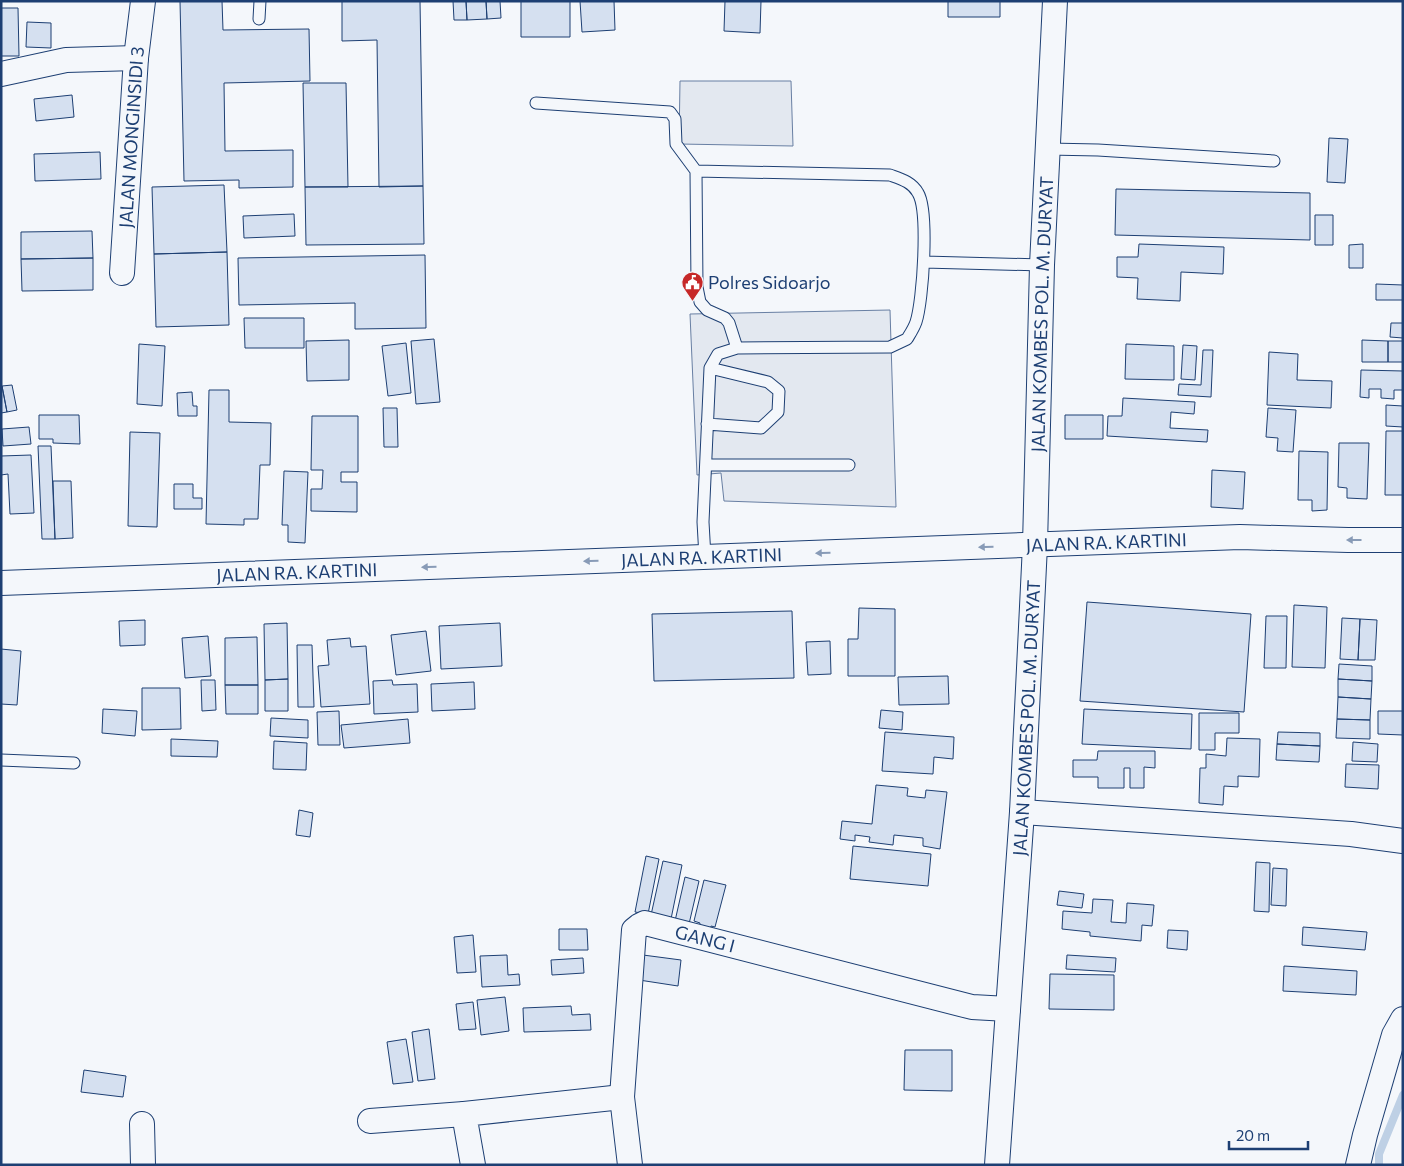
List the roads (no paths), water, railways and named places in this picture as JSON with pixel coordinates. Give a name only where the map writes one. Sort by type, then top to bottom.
[{"type":"street","name":"JALAN MONGINSIDI 3","points":[[122,273],[136,58],[143,1]]},
{"type":"street","name":"JALAN KOMBES POL. M. DURYAT","points":[[997,1165],[1022,812],[1035,545],[1042,265],[1055,1]]},
{"type":"street","points":[[1,74],[66,60],[136,58]]},
{"type":"street","name":"JALAN RA. KARTINI","points":[[1,583],[1240,537],[1403,540]]},
{"type":"street","points":[[1022,812],[1351,834],[1403,841]]},
{"type":"street","name":"GANG I","points":[[630,1165],[622,1097],[634,930],[644,923],[972,1006],[1008,1009]]},
{"type":"street","points":[[1358,1165],[1394,1035],[1403,1019]]},
{"type":"street","points":[[370,1121],[464,1114],[622,1097]]},
{"type":"street","points":[[464,1114],[473,1165]]},
{"type":"street","points":[[142,1124],[143,1165]]},
{"type":"lane","points":[[260,1],[260,19]]},
{"type":"lane","points":[[536,103],[670,112],[675,119],[676,144],[696,171],[697,288],[700,302],[707,310],[725,318],[729,323],[737,348]]},
{"type":"lane","points":[[1048,149],[1274,160]]},
{"type":"lane","points":[[696,171],[890,175],[906,180],[918,193],[923,211],[924,262],[916,322],[907,340],[890,346],[737,348],[718,354],[710,368],[703,522],[705,557]]},
{"type":"lane","points":[[924,262],[1042,265]]},
{"type":"lane","points":[[707,424],[761,428],[778,412],[779,392],[768,382],[710,368]]},
{"type":"lane","points":[[706,465],[849,465]]},
{"type":"lane","points":[[1,760],[74,763]]},
{"type":"waterway","points":[[1379,1165],[1379,1154],[1403,1095]]},
{"type":"place","name":"Polres Sidoarjo","points":[[692,301]]}]
